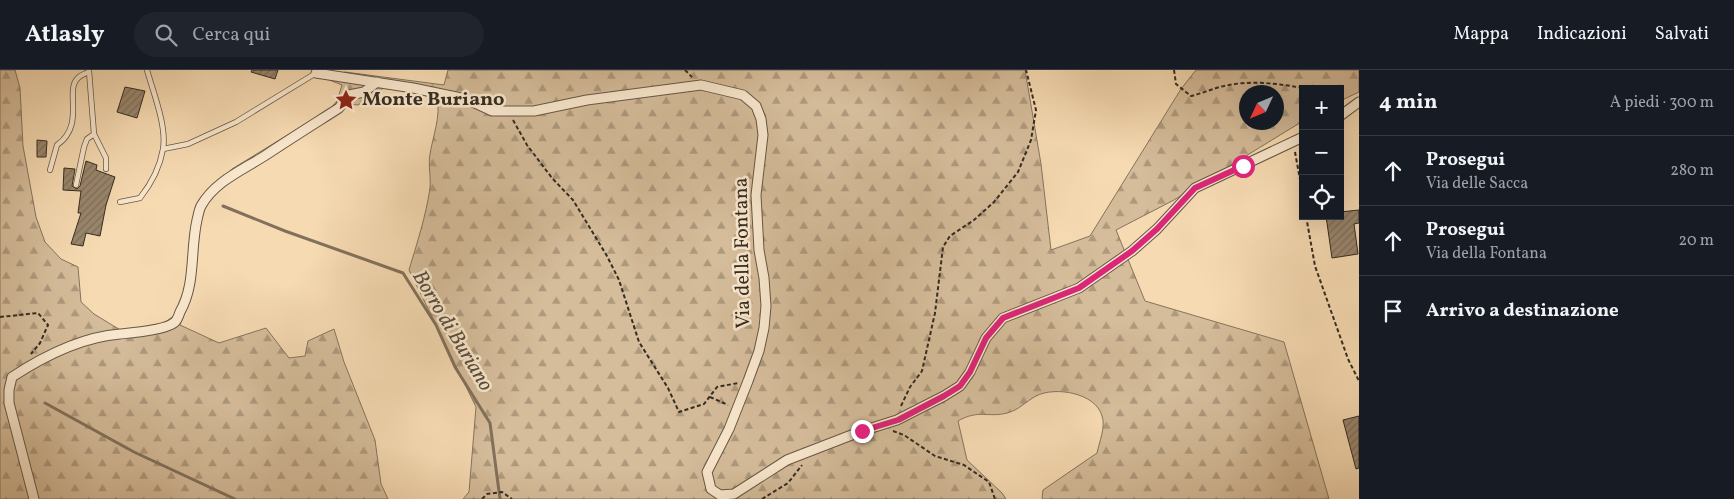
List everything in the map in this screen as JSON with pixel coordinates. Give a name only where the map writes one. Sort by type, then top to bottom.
[{"type":"street","name":"Via della Fontana","points":[[316,73],[338,74],[352,79],[413,88],[466,99],[492,111],[534,111],[587,100],[701,85],[743,95],[756,106],[761,119],[763,135],[756,195],[756,224],[758,250],[764,278],[766,306],[764,328],[759,351],[748,381],[707,472],[711,489],[720,494],[734,494],[787,460],[862,431],[898,420],[944,396],[960,386],[970,372],[986,338],[1003,318],[1079,288],[1132,251],[1157,229],[1195,188],[1299,139]]},
{"type":"street","points":[[34,499],[8,403],[12,377],[32,363],[54,352],[84,341],[110,334],[137,332],[174,323],[186,301],[191,282],[195,228],[201,207],[212,190],[339,108],[349,95],[352,79]]},
{"type":"street","points":[[349,95],[364,92],[377,82]]},
{"type":"street","points":[[1344,113],[1359,102]]},
{"type":"lane","points":[[120,202],[140,198],[150,184],[163,149],[162,131],[147,70]]},
{"type":"lane","points":[[50,170],[57,145],[70,132],[73,86],[77,78],[89,71],[94,134],[106,158],[106,169]]},
{"type":"lane","points":[[163,149],[188,144],[236,122],[316,73]]},
{"type":"lane","points":[[76,185],[87,138],[94,134]]},
{"type":"path","points":[[898,420],[903,401],[922,370],[935,313],[943,247],[950,236],[974,220],[994,202],[1018,172],[1031,140],[1036,110],[1026,70]]},
{"type":"path","points":[[1174,70],[1176,84],[1191,96],[1203,94],[1227,85],[1249,82],[1275,83],[1299,87]]},
{"type":"path","points":[[508,112],[527,144],[547,172],[573,200],[607,256],[619,280],[639,342],[668,388],[679,412],[704,404],[718,387],[748,381]]},
{"type":"path","points":[[1293,142],[1299,175]]},
{"type":"path","points":[[1307,220],[1315,266],[1348,359],[1359,381]]},
{"type":"path","points":[[0,317],[38,313],[48,325],[40,343],[29,356]]},
{"type":"path","points":[[710,397],[737,408]]},
{"type":"path","points":[[882,426],[904,435],[935,456],[964,465],[989,482],[996,499]]},
{"type":"path","points":[[762,499],[788,483],[805,462]]},
{"type":"path","points":[[482,499],[487,494],[502,492],[512,499]]},
{"type":"green space","points":[[0,70],[15,70],[20,88],[23,146],[36,217],[45,242],[61,259],[78,267],[81,302],[94,314],[122,331],[164,323],[175,315],[182,302],[188,282],[189,249],[195,217],[208,192],[232,169],[330,109],[337,101],[342,85],[327,79],[345,72],[444,85],[448,70],[1025,70],[1041,164],[1051,250],[1090,236],[1181,89],[1196,70],[1359,70],[1359,92],[1344,99],[1344,85],[1299,85],[1299,123],[1174,200],[1116,230],[1145,301],[1284,342],[1329,499],[1042,499],[1043,490],[1097,453],[1103,429],[1102,416],[1092,402],[1074,394],[1053,392],[1036,396],[1011,412],[972,415],[958,421],[967,460],[1006,499],[463,499],[469,492],[476,407],[409,270],[424,219],[430,188],[429,158],[437,119],[437,98],[385,87],[358,105],[348,104],[218,188],[202,210],[192,294],[180,325],[219,343],[266,328],[289,358],[305,356],[308,341],[334,329],[344,362],[375,440],[381,484],[388,499],[0,499]]},
{"type":"building","points":[[252,70],[278,70],[275,79],[251,72]]},
{"type":"building","points":[[125,87],[145,91],[137,118],[117,112]]},
{"type":"building","points":[[37,140],[47,141],[46,157],[37,157]]},
{"type":"building","points":[[86,161],[97,165],[96,170],[115,177],[106,205],[100,236],[86,233],[83,246],[71,244],[81,213],[78,213],[81,191],[63,190],[64,168],[75,169],[72,186],[77,189],[80,186]]},
{"type":"building","points":[[1359,210],[1359,223],[1354,224],[1358,254],[1332,258],[1327,220],[1344,220],[1344,212]]},
{"type":"building","points":[[1359,416],[1359,468],[1356,469],[1343,420]]},
{"type":"waterway","name":"Borro di Buriano","points":[[223,206],[285,231],[403,273],[436,325],[455,367],[490,423],[500,499]]},
{"type":"waterway","points":[[45,403],[134,452],[235,499]]},
{"type":"place","name":"Monte Buriano","points":[[346,100]]},
{"type":"route","points":[[862,431],[898,420],[960,386],[970,372],[986,338],[1003,318],[1079,288],[1132,251],[1157,229],[1195,188],[1243,166]]}]
